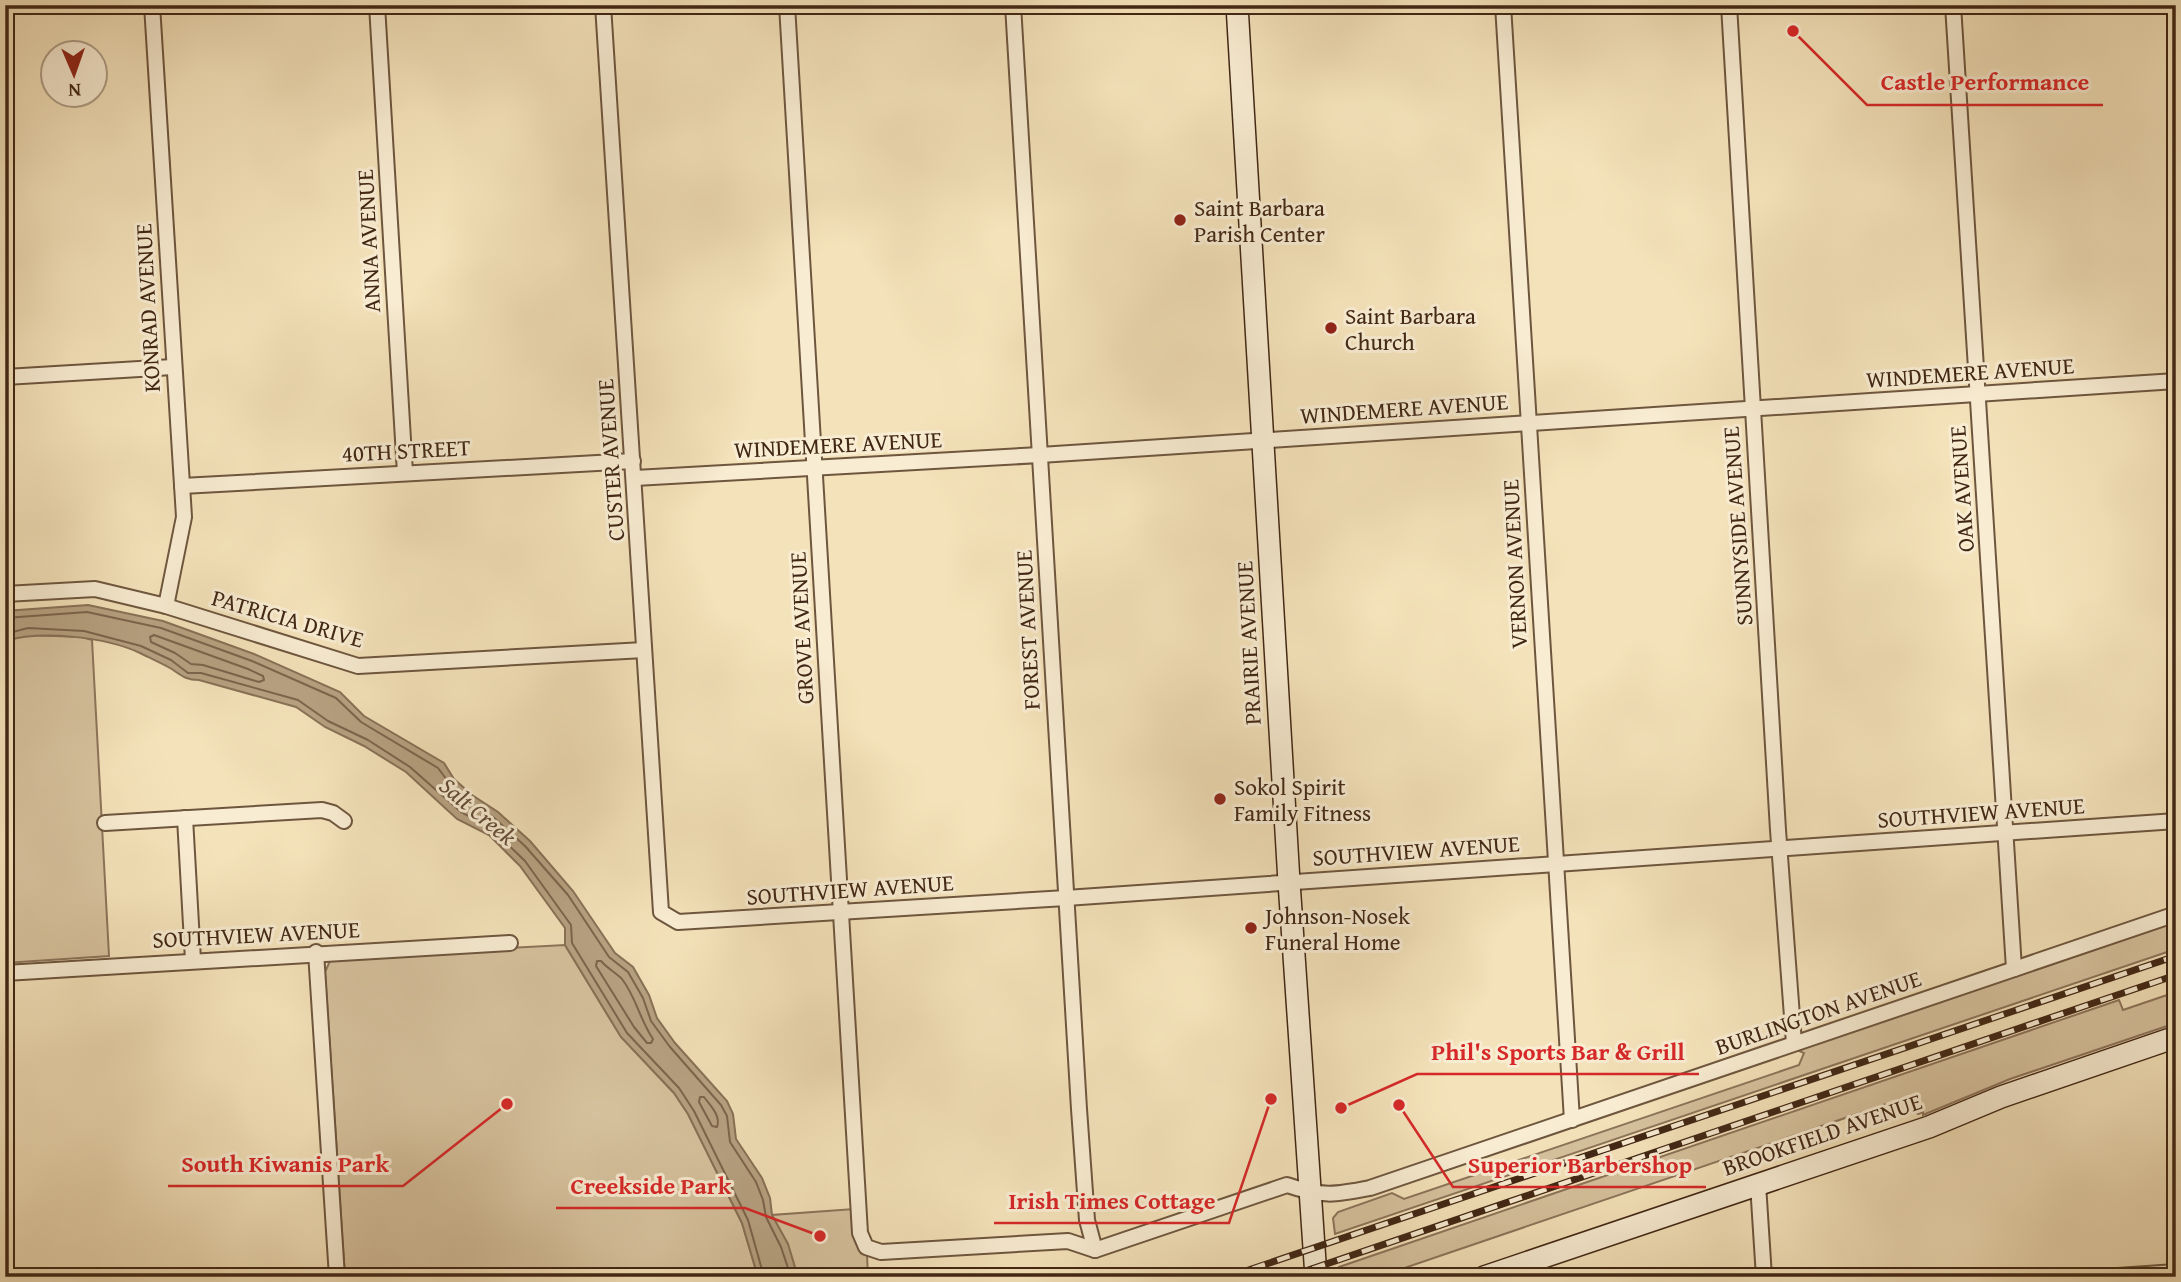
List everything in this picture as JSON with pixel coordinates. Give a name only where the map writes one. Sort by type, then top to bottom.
[{"type":"street","name":"KONRAD AVENUE","points":[[152,5],[184,517],[166,606]]},
{"type":"street","name":"ANNA AVENUE","points":[[377,5],[404,473]]},
{"type":"street","name":"CUSTER AVENUE","points":[[603,5],[661,912]]},
{"type":"street","name":"GROVE AVENUE","points":[[788,5],[860,1233],[866,1247],[881,1252],[1069,1241],[1095,1250]]},
{"type":"street","name":"FOREST AVENUE","points":[[1013,5],[1087,1220],[1095,1250]]},
{"type":"street","name":"PRAIRIE AVENUE","points":[[1237,5],[1289,882],[1316,1277]]},
{"type":"street","name":"VERNON AVENUE","points":[[1503,5],[1572,1120]]},
{"type":"street","name":"SUNNYSIDE AVENUE","points":[[1729,5],[1752,408],[1794,1043]]},
{"type":"street","name":"OAK AVENUE","points":[[1953,5],[2014,970]]},
{"type":"street","points":[[5,377],[173,367]]},
{"type":"street","name":"WINDEMERE AVENUE","points":[[635,478],[1040,455],[2176,381]]},
{"type":"street","name":"40TH STREET","points":[[182,486],[633,461]]},
{"type":"street","name":"PATRICIA DRIVE","points":[[5,594],[95,589],[166,606],[358,666],[644,650]]},
{"type":"street","points":[[105,823],[322,810],[333,813],[344,821]]},
{"type":"street","points":[[185,818],[193,960]]},
{"type":"street","name":"SOUTHVIEW AVENUE","points":[[661,912],[678,922],[1066,898],[2176,821]]},
{"type":"street","name":"BURLINGTON AVENUE","points":[[1095,1250],[1287,1185],[1310,1193],[1335,1195],[1370,1188],[2176,914]]},
{"type":"street","name":"SOUTHVIEW AVENUE","points":[[5,972],[510,943]]},
{"type":"street","points":[[316,953],[337,1277]]},
{"type":"street","name":"BROOKFIELD AVENUE","points":[[1484,1277],[1929,1127],[2023,1089],[2176,1037]]},
{"type":"street","points":[[1758,1184],[1764,1277]]},
{"type":"street","points":[[2103,1277],[2176,1272]]},
{"type":"shaded area","points":[[28,635],[82,637],[92,640],[109,956],[5,963],[5,641]]},
{"type":"shaded area","points":[[2176,922],[2176,949],[1335,1234],[1333,1218],[1338,1212],[1392,1193],[1404,1199],[1799,1065],[1804,1053],[1799,1051],[1801,1049]]},
{"type":"shaded area","points":[[565,945],[621,1037],[674,1093],[688,1114],[742,1223],[758,1277],[345,1277],[325,972],[330,961],[335,957]]},
{"type":"shaded area","points":[[2176,992],[2176,1023],[2010,1079],[1923,1115],[1923,1112],[1918,1114],[1901,1099],[1378,1277],[1340,1277],[1339,1267],[2119,1000],[2123,1010]]},
{"type":"shaded area","points":[[854,1209],[867,1254],[868,1277],[798,1277],[772,1215]]},
{"type":"water","name":"Salt Creek","points":[[88,605],[163,621],[254,654],[340,692],[364,716],[444,763],[454,779],[498,812],[530,841],[573,891],[615,953],[633,967],[649,995],[657,1018],[675,1043],[727,1101],[733,1114],[736,1139],[762,1178],[770,1198],[772,1215],[788,1244],[798,1277],[758,1277],[742,1223],[688,1114],[674,1093],[621,1037],[565,945],[565,928],[520,866],[489,835],[457,819],[406,772],[364,746],[325,727],[296,707],[187,678],[140,653],[110,643],[55,636],[5,641],[5,611]]},
{"type":"railway","points":[[1228,1277],[2176,956]]},
{"type":"railway","points":[[1288,1277],[2176,975]]},
{"type":"place","name":"Castle Performance","points":[[1793,31]]},
{"type":"place","name":"Saint Barbara Parish Center","points":[[1180,220]]},
{"type":"place","name":"Saint Barbara Church","points":[[1331,328]]},
{"type":"place","name":"Sokol Spirit Family Fitness","points":[[1220,799]]},
{"type":"place","name":"Johnson-Nosek Funeral Home","points":[[1251,928]]},
{"type":"place","name":"Irish Times Cottage","points":[[1271,1099]]},
{"type":"place","name":"South Kiwanis Park","points":[[507,1104]]},
{"type":"place","name":"Superior Barbershop","points":[[1399,1105]]},
{"type":"place","name":"Phil's Sports Bar & Grill","points":[[1341,1108]]},
{"type":"place","name":"Creekside Park","points":[[820,1236]]}]
